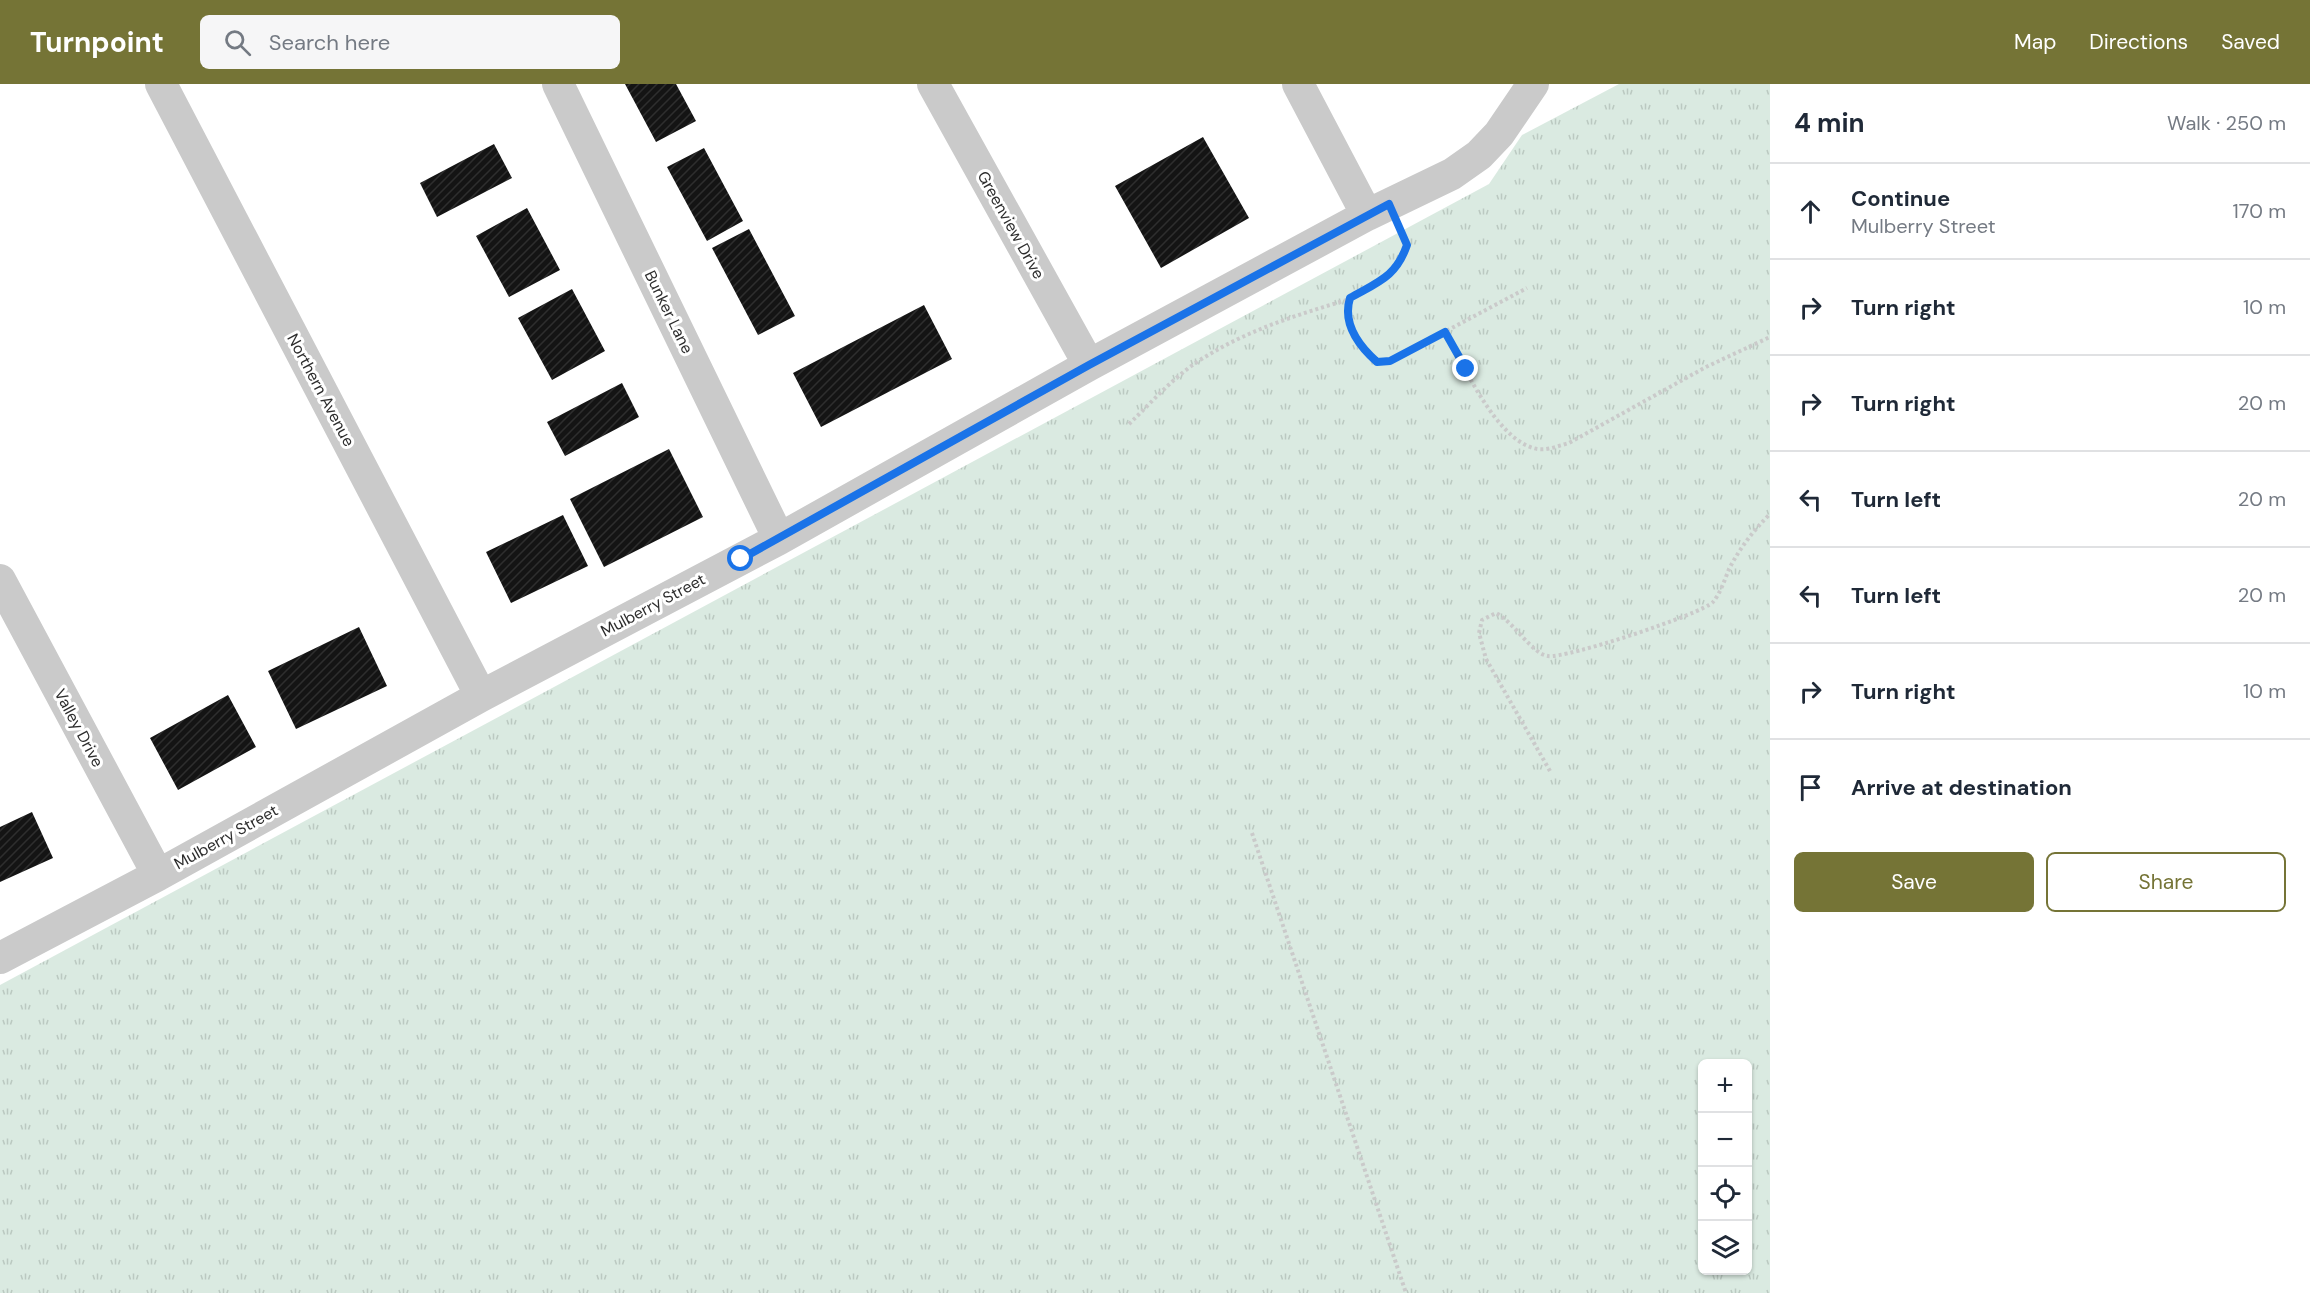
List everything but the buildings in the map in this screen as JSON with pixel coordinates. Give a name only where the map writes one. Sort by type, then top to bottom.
[{"type":"street","name":"Northern Avenue","points":[[161,84],[481,696]]},
{"type":"street","name":"Bunker Lane","points":[[558,84],[780,539]]},
{"type":"street","name":"Greenview Drive","points":[[933,84],[1089,365]]},
{"type":"street","points":[[1298,84],[1378,210]]},
{"type":"street","name":"Mulberry Street","points":[[0,958],[158,875],[481,696],[780,539],[1089,365],[1378,210],[1452,174],[1479,155],[1499,134],[1533,84]]},
{"type":"street","name":"Valley Drive","points":[[0,580],[158,875]]},
{"type":"path","points":[[1129,424],[1175,379],[1205,357],[1278,321],[1350,298],[1387,276],[1400,265],[1407,245],[1378,210]]},
{"type":"path","points":[[1350,298],[1346,311],[1351,328],[1362,348],[1377,362],[1390,361],[1527,288]]},
{"type":"path","points":[[1445,332],[1499,424],[1517,440],[1533,448],[1548,449],[1569,442],[1706,367],[1770,337]]},
{"type":"path","points":[[1550,771],[1486,658],[1479,633],[1482,620],[1496,613],[1510,620],[1532,647],[1548,656],[1582,650],[1691,614],[1713,602],[1750,533],[1770,514]]},
{"type":"path","points":[[1252,833],[1406,1293]]},
{"type":"green space","points":[[1619,84],[1770,84],[1770,1293],[0,1293],[0,985],[1489,184],[1522,135]]},
{"type":"route","points":[[741,559],[1089,365],[1389,204],[1407,245],[1400,265],[1387,276],[1350,298],[1346,311],[1351,328],[1362,348],[1377,362],[1390,361],[1445,332],[1466,369]]}]
